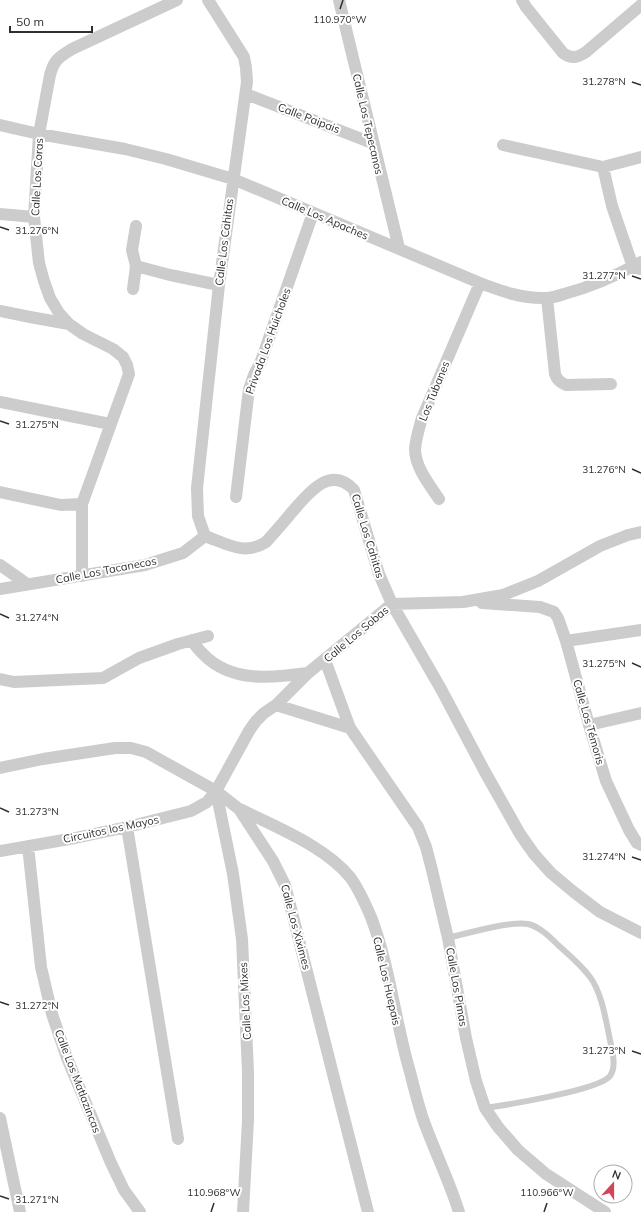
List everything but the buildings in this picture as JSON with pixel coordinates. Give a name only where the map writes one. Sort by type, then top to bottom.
[{"type":"street","name":"Calle Los Coras","points":[[82,576],[82,504],[129,374],[127,365],[122,357],[112,349],[83,334],[69,324],[59,313],[50,298],[39,262],[34,217],[39,134],[52,66],[57,59],[72,49],[178,0]]},
{"type":"street","name":"Calle Los Cahitas","points":[[208,0],[244,57],[247,82],[219,285],[197,488],[198,516],[206,536],[240,549],[250,550],[259,547],[266,542],[311,490],[321,483],[330,480],[339,480],[348,484],[354,490],[379,574],[392,604],[441,688],[520,834],[534,854],[551,873],[600,912],[641,933]]},
{"type":"street","name":"Calle Los Tepecanos","points":[[339,0],[372,143],[399,248]]},
{"type":"street","points":[[522,0],[563,52],[568,57],[574,58],[580,56],[639,9]]},
{"type":"street","name":"Calle Paipais","points":[[246,94],[372,143]]},
{"type":"street","name":"Calle Los Apaches","points":[[0,125],[39,134],[125,149],[166,159],[233,179],[480,283],[516,295],[547,298],[600,283],[638,266]]},
{"type":"street","points":[[503,144],[603,167],[641,157]]},
{"type":"street","points":[[603,167],[612,206],[638,266]]},
{"type":"street","name":"Privada Los Huicholes","points":[[236,497],[249,389],[261,361],[313,213]]},
{"type":"street","points":[[0,214],[34,217]]},
{"type":"street","points":[[133,289],[136,266],[132,250],[136,226]]},
{"type":"street","points":[[136,266],[219,285]]},
{"type":"street","name":"Los Tubanes","points":[[439,499],[425,478],[417,461],[415,449],[418,433],[422,418],[480,283]]},
{"type":"street","points":[[547,298],[555,374],[557,378],[560,382],[572,386],[611,384]]},
{"type":"street","points":[[0,311],[30,318],[69,324]]},
{"type":"street","points":[[0,402],[110,424]]},
{"type":"street","points":[[0,492],[61,506],[82,504]]},
{"type":"street","name":"Calle Los Sobas","points":[[216,791],[249,731],[264,713],[276,705],[308,673],[392,604],[463,602],[503,595],[521,589],[551,574],[600,546],[628,535],[641,532]]},
{"type":"street","name":"Calle Los Tacanecos","points":[[0,588],[145,565],[183,553],[206,536]]},
{"type":"street","points":[[0,564],[27,584]]},
{"type":"street","name":"Calle Los Témoris","points":[[463,602],[540,606],[554,612],[558,618],[566,641],[606,781],[629,830],[637,842],[641,845]]},
{"type":"street","points":[[566,641],[641,630]]},
{"type":"street","points":[[0,679],[14,682],[103,678],[139,658],[208,636]]},
{"type":"street","points":[[192,640],[194,645],[211,662],[229,672],[251,677],[278,677],[308,673]]},
{"type":"street","name":"Calle Los Pimas","points":[[325,660],[350,728],[418,827],[428,852],[448,938],[466,1038],[476,1081],[485,1108],[498,1127],[518,1150],[546,1174],[605,1212]]},
{"type":"street","points":[[276,705],[350,728]]},
{"type":"street","points":[[589,725],[641,713]]},
{"type":"street","name":"Calle Los Xiximes","points":[[0,768],[43,759],[115,748],[131,748],[146,752],[216,791],[239,809],[274,861],[285,885],[368,1212]]},
{"type":"street","name":"Circuitos los Mayos","points":[[0,851],[127,828],[191,811],[206,802],[216,791]]},
{"type":"street","name":"Calle Los Mixes","points":[[216,791],[232,874],[242,939],[248,1072],[248,1120],[243,1212]]},
{"type":"street","name":"Calle Los Huepais","points":[[239,809],[314,847],[338,864],[350,877],[362,896],[378,937],[390,983],[397,1023],[423,1119],[459,1212]]},
{"type":"street","points":[[127,828],[178,1139]]},
{"type":"street","name":"Calle Los Matlazincas","points":[[28,846],[41,967],[52,1014],[67,1058],[111,1163],[124,1190],[140,1212]]},
{"type":"street","points":[[0,1118],[20,1212]]},
{"type":"lane","points":[[448,938],[517,924],[529,924],[538,928],[575,960],[591,978],[604,1007],[612,1050],[613,1067],[610,1076],[599,1084],[584,1088],[513,1104],[485,1108]]}]
